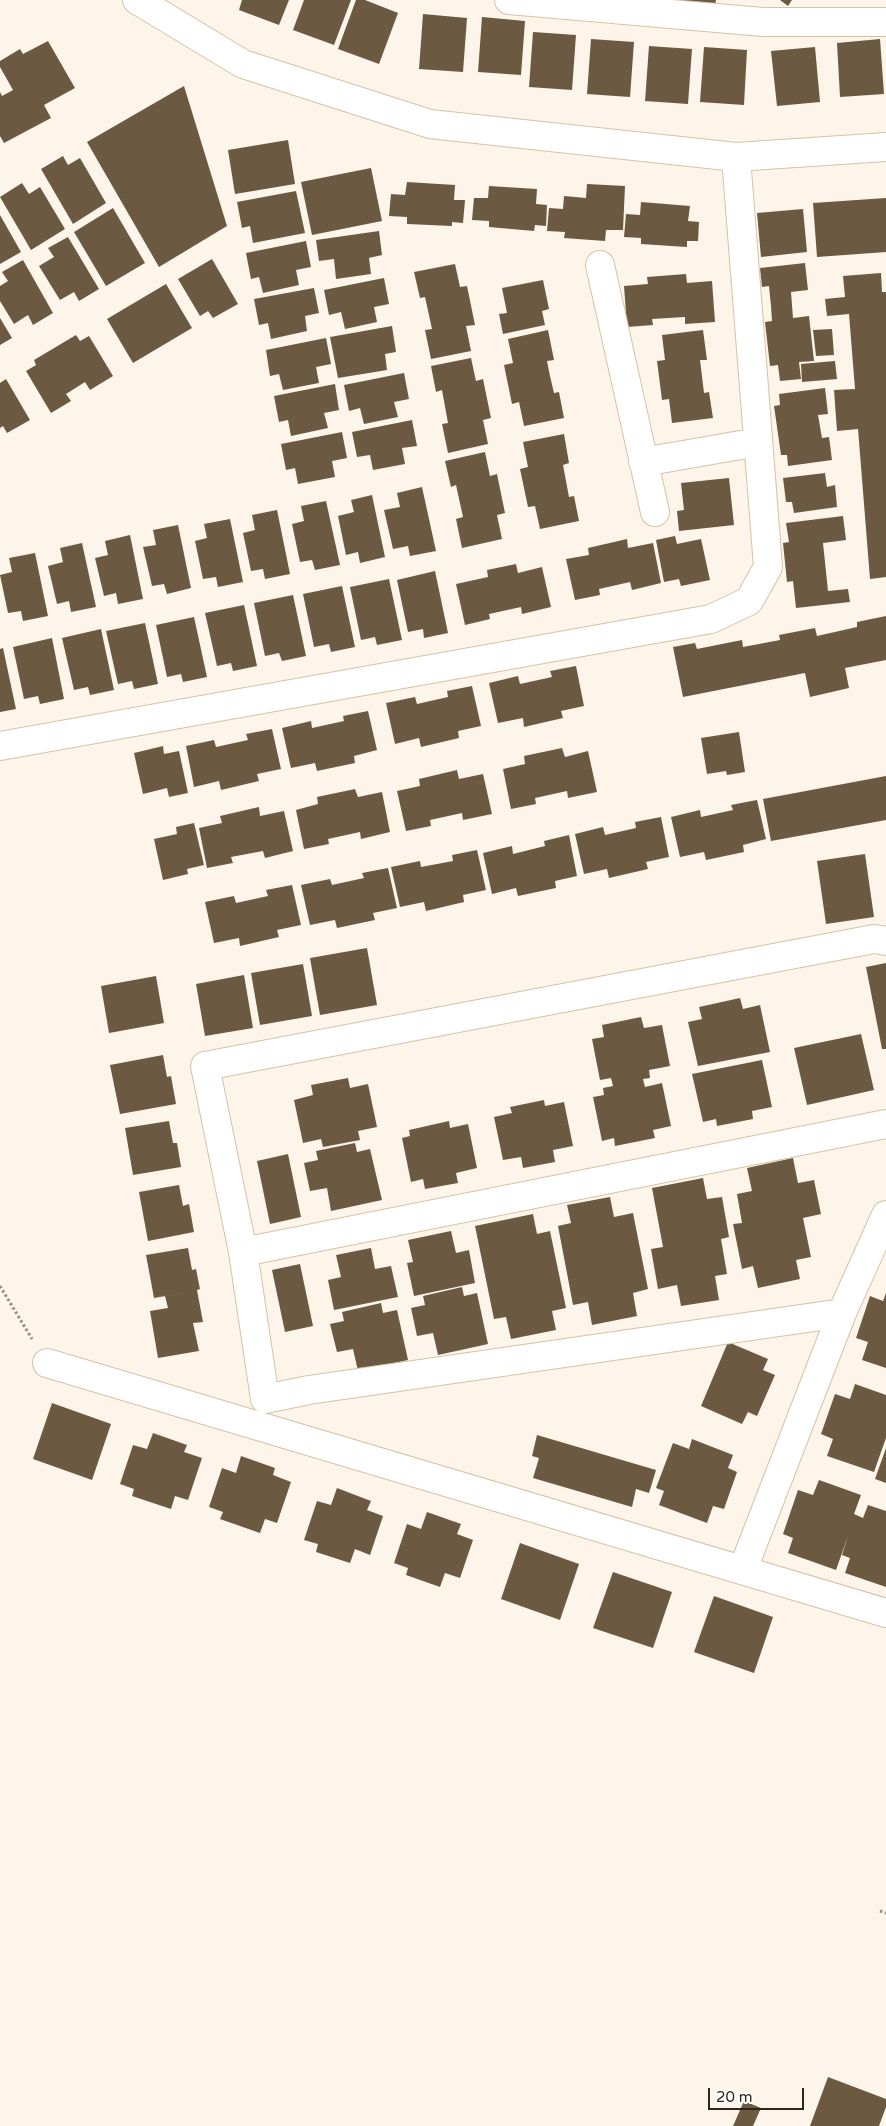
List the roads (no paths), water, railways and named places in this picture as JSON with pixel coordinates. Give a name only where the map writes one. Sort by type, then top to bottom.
[{"type":"street","points":[[138,0],[244,64],[430,124],[736,157],[886,147]]},
{"type":"street","points":[[509,0],[763,22],[886,22]]},
{"type":"street","points":[[0,746],[711,619],[749,601],[768,566],[736,157]]},
{"type":"street","points":[[600,265],[655,512]]},
{"type":"street","points":[[643,462],[758,442]]},
{"type":"street","points":[[842,1313],[309,1390],[265,1399],[243,1252],[205,1066],[874,939],[886,940]]},
{"type":"street","points":[[243,1252],[886,1124]]},
{"type":"street","points":[[743,1569],[842,1313],[886,1215]]},
{"type":"street","points":[[47,1363],[886,1613]]}]
